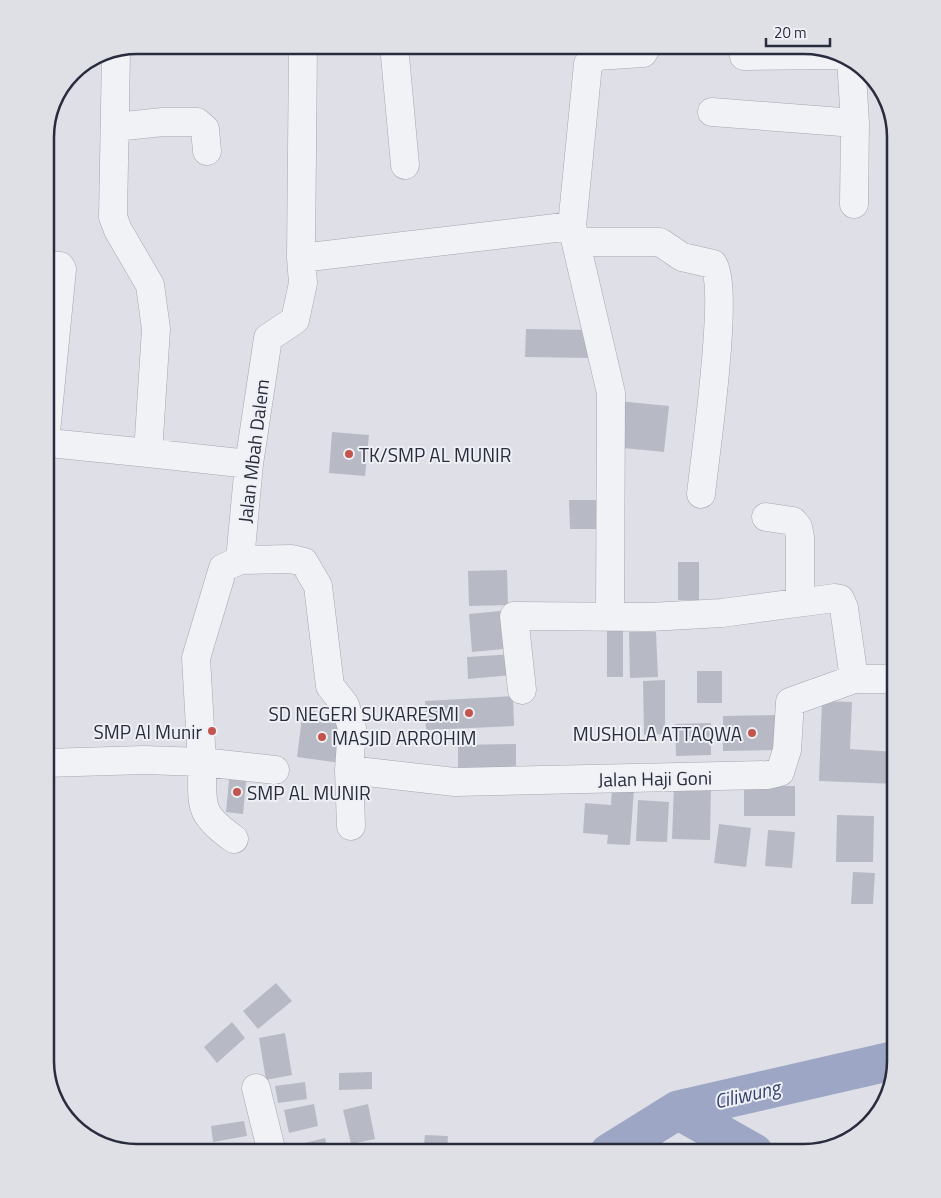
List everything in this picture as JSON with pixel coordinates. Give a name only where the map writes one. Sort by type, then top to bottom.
[{"type":"street","name":"Jalan Mbah Dalem","points":[[240,560],[249,464],[268,338],[295,320],[303,283],[301,258],[303,54]]},
{"type":"street","points":[[395,54],[405,165]]},
{"type":"street","points":[[610,615],[611,393],[574,234],[588,64],[597,56],[628,54]]},
{"type":"street","points":[[744,56],[821,55]]},
{"type":"street","points":[[116,57],[114,217],[118,230],[150,285],[156,329],[148,453]]},
{"type":"street","points":[[852,69],[855,123],[854,204]]},
{"type":"street","points":[[712,112],[855,123]]},
{"type":"street","points":[[115,127],[162,122],[197,122],[205,129],[207,151]]},
{"type":"street","points":[[301,258],[574,234],[660,242],[682,257],[713,264],[718,271],[720,320],[701,494]]},
{"type":"street","points":[[54,442],[249,464]]},
{"type":"street","points":[[766,517],[793,521],[798,527],[800,537],[800,602]]},
{"type":"street","points":[[234,839],[216,826],[203,809],[196,658],[224,568],[240,560],[291,559],[304,562],[318,586],[330,686],[345,705],[352,728],[349,770],[351,826]]},
{"type":"street","points":[[522,690],[514,616],[650,616],[722,613],[800,602],[840,599],[844,608],[854,679]]},
{"type":"street","name":"Jalan Haji Goni","points":[[349,770],[454,782],[768,776],[780,772],[787,750],[790,702],[854,679],[887,679]]},
{"type":"street","points":[[54,763],[144,760],[202,762],[275,770]]},
{"type":"street","points":[[256,1088],[270,1144]]},
{"type":"building","points":[[526,329],[594,330],[594,358],[525,357]]},
{"type":"building","points":[[618,401],[669,406],[664,452],[613,447]]},
{"type":"building","name":"TK/SMP AL MUNIR","points":[[332,432],[369,435],[365,476],[329,473]]},
{"type":"building","points":[[569,500],[605,500],[606,529],[570,529]]},
{"type":"building","points":[[678,562],[699,562],[699,600],[678,600]]},
{"type":"building","points":[[507,570],[508,605],[469,606],[468,571]]},
{"type":"building","points":[[511,610],[514,648],[472,652],[469,614]]},
{"type":"building","points":[[607,629],[623,629],[623,677],[607,677]]},
{"type":"building","points":[[629,632],[656,632],[658,677],[630,678]]},
{"type":"building","points":[[512,654],[513,675],[468,679],[467,657]]},
{"type":"building","points":[[697,671],[722,671],[722,703],[697,703]]},
{"type":"building","points":[[665,680],[665,734],[644,735],[643,681]]},
{"type":"building","name":"SD NEGERI SUKARESMI","points":[[513,696],[514,726],[426,730],[425,701]]},
{"type":"building","points":[[822,701],[852,702],[850,749],[887,751],[887,784],[819,781]]},
{"type":"building","name":"MASJID ARROHIM","points":[[303,710],[347,716],[341,763],[297,757]]},
{"type":"building","name":"MUSHOLA ATTAQWA","points":[[780,715],[781,750],[723,751],[723,716]]},
{"type":"building","points":[[711,723],[711,755],[676,756],[675,724]]},
{"type":"building","name":"SD NEGERI SUKARESMI","points":[[516,744],[516,771],[458,772],[458,745]]},
{"type":"building","name":"SMP AL MUNIR","points":[[230,770],[247,771],[243,814],[226,812]]},
{"type":"building","points":[[674,785],[711,786],[710,840],[672,839]]},
{"type":"building","points":[[744,786],[795,786],[795,816],[744,816]]},
{"type":"building","points":[[612,787],[634,789],[630,845],[607,844],[608,835],[583,833],[585,803],[611,805]]},
{"type":"building","points":[[638,800],[669,802],[667,842],[636,841]]},
{"type":"building","points":[[837,815],[874,816],[873,862],[836,862]]},
{"type":"building","points":[[719,824],[751,828],[746,867],[714,863]]},
{"type":"building","points":[[768,830],[795,832],[792,868],[765,866]]},
{"type":"building","points":[[853,872],[875,873],[873,904],[851,904]]},
{"type":"building","points":[[276,983],[292,1001],[258,1029],[243,1011]]},
{"type":"building","points":[[232,1022],[245,1038],[217,1063],[204,1047]]},
{"type":"building","points":[[285,1033],[292,1075],[266,1080],[259,1038]]},
{"type":"building","points":[[372,1072],[372,1089],[339,1090],[339,1073]]},
{"type":"building","points":[[305,1082],[307,1099],[278,1103],[275,1086]]},
{"type":"building","points":[[314,1104],[318,1126],[289,1133],[284,1110]]},
{"type":"building","points":[[368,1104],[375,1139],[351,1144],[343,1110]]},
{"type":"building","points":[[244,1121],[247,1136],[213,1142],[211,1126]]},
{"type":"building","points":[[425,1135],[448,1136],[448,1144],[424,1144]]},
{"type":"building","points":[[325,1138],[327,1144],[301,1144]]},
{"type":"waterway","name":"Ciliwung","points":[[623,1144],[678,1110],[887,1062]]},
{"type":"waterway","points":[[678,1110],[738,1144]]},
{"type":"place","name":"TK/SMP AL MUNIR","points":[[349,454]]},
{"type":"place","name":"SD NEGERI SUKARESMI","points":[[469,713]]},
{"type":"place","name":"SMP Al Munir","points":[[212,731]]},
{"type":"place","name":"MUSHOLA ATTAQWA","points":[[752,733]]},
{"type":"place","name":"MASJID ARROHIM","points":[[322,737]]},
{"type":"place","name":"SMP AL MUNIR","points":[[237,792]]}]
